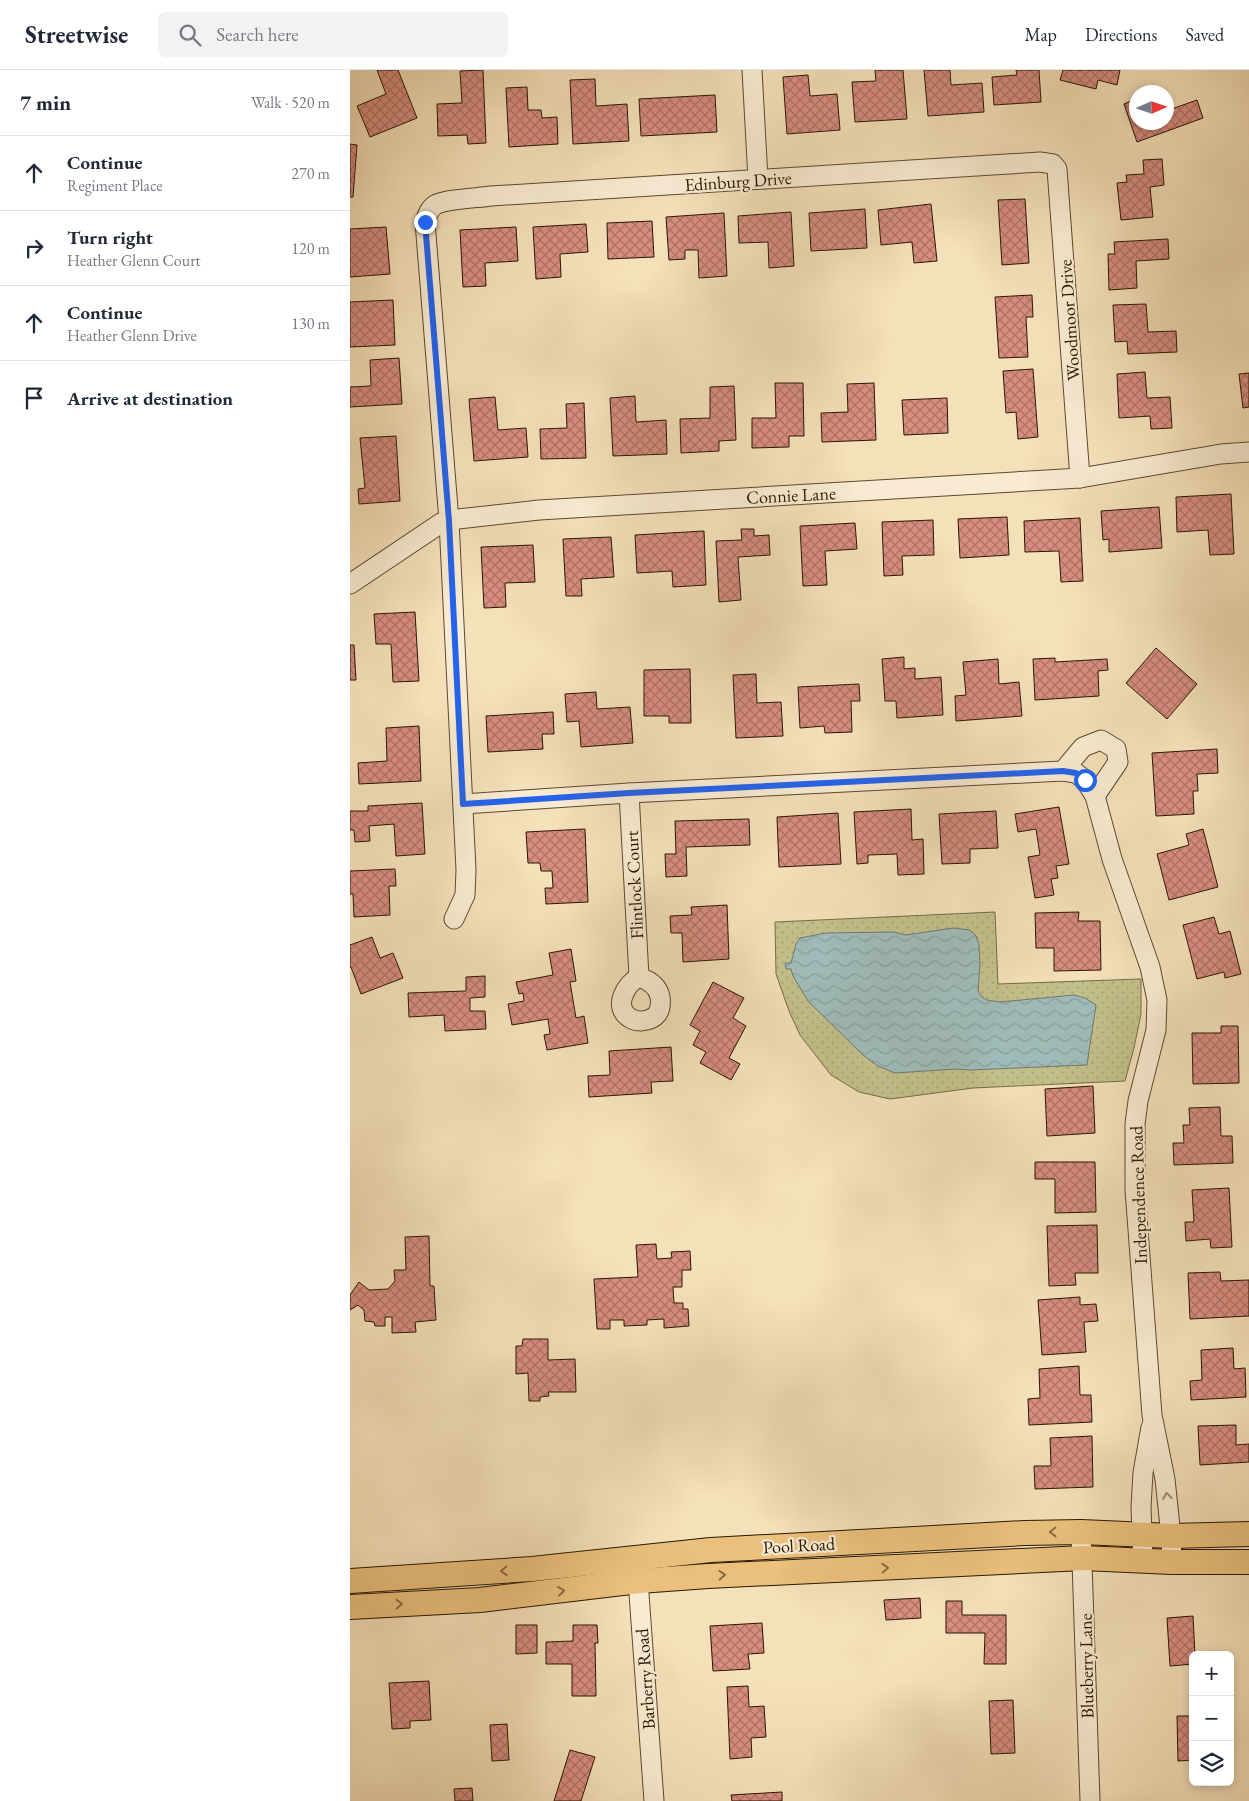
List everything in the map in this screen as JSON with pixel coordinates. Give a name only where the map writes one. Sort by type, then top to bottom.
[{"type":"main road","name":"Pool Road","points":[[350,1581],[532,1569],[710,1550],[1025,1533],[1081,1532],[1171,1536],[1249,1534]]},
{"type":"main road","name":"Pool Road","points":[[350,1607],[480,1600],[708,1576],[1082,1558],[1172,1562],[1249,1562]]},
{"type":"street","points":[[752,70],[758,179]]},
{"type":"street","name":"Edinburg Drive","points":[[449,521],[425,222],[428,212],[435,205],[446,201],[491,196],[1040,162],[1053,164]]},
{"type":"street","name":"Woodmoor Drive","points":[[1053,164],[1057,169],[1080,478]]},
{"type":"street","name":"Connie Lane","points":[[350,584],[425,532],[441,523],[449,521],[539,510],[1080,478],[1221,454],[1249,452]]},
{"type":"street","points":[[449,521],[466,870],[465,895],[454,919]]},
{"type":"street","points":[[463,804],[629,793],[1063,771],[1083,747],[1101,740],[1116,748],[1118,762],[1095,796]]},
{"type":"street","name":"Independence Road","points":[[1063,771],[1076,773],[1085,780],[1095,796],[1112,858],[1150,967],[1157,1000],[1156,1030],[1134,1124],[1135,1190],[1152,1415],[1165,1479],[1172,1562]]},
{"type":"street","name":"Flintlock Court","points":[[629,793],[639,977]]},
{"type":"street","name":"Independence Road","points":[[1143,1560],[1141,1507],[1143,1473],[1152,1415]]},
{"type":"street","name":"Blueberry Lane","points":[[1081,1532],[1090,1801]]},
{"type":"street","name":"Barberry Road","points":[[639,1557],[639,1582],[654,1801]]},
{"type":"shaded area","points":[[995,912],[998,984],[1141,979],[1141,1014],[1125,1081],[973,1088],[890,1099],[859,1092],[831,1075],[800,1035],[789,1011],[776,974],[775,922]]},
{"type":"water","points":[[953,928],[970,930],[976,936],[979,945],[980,964],[978,991],[987,1000],[1000,1002],[1074,995],[1085,998],[1096,1005],[1087,1065],[895,1073],[878,1066],[863,1055],[808,1001],[793,976],[791,969],[786,969],[785,963],[791,963],[796,944],[800,938],[826,933],[893,932],[906,935]]},
{"type":"building","points":[[377,70],[398,70],[417,118],[370,137],[357,106],[386,94]]},
{"type":"building","points":[[483,70],[486,143],[468,144],[467,135],[438,136],[437,104],[462,103],[460,71]]},
{"type":"building","points":[[875,70],[903,70],[907,119],[855,122],[852,82],[876,81]]},
{"type":"building","points":[[924,70],[950,70],[951,85],[982,83],[984,112],[928,116]]},
{"type":"building","points":[[1016,70],[1039,70],[1041,102],[994,105],[992,77],[1017,75]]},
{"type":"building","points":[[1063,70],[1120,70],[1117,85],[1098,80],[1096,89],[1060,80]]},
{"type":"building","points":[[808,75],[810,96],[837,94],[840,130],[787,134],[783,77]]},
{"type":"building","points":[[595,79],[596,106],[627,104],[629,141],[573,144],[570,80]]},
{"type":"building","points":[[527,87],[528,110],[541,110],[542,118],[557,117],[558,144],[509,147],[506,88]]},
{"type":"building","points":[[715,95],[717,132],[641,136],[639,99]]},
{"type":"building","points":[[1197,100],[1203,118],[1174,129],[1174,108]]},
{"type":"building","points":[[1129,102],[1129,119],[1124,104]]},
{"type":"building","points":[[1133,130],[1170,130],[1137,142]]},
{"type":"building","points":[[350,144],[357,145],[353,197],[350,197]]},
{"type":"building","points":[[1162,159],[1164,185],[1150,187],[1153,217],[1121,220],[1117,183],[1127,182],[1126,175],[1144,174],[1143,160]]},
{"type":"building","points":[[1025,199],[1029,263],[1002,265],[998,200]]},
{"type":"building","points":[[931,204],[937,261],[914,263],[912,242],[881,245],[878,210]]},
{"type":"building","points":[[865,209],[867,248],[811,251],[809,213]]},
{"type":"building","points":[[791,212],[794,266],[769,268],[768,242],[739,243],[738,216]]},
{"type":"building","points":[[724,213],[727,276],[699,278],[698,250],[685,250],[685,259],[669,260],[666,217]]},
{"type":"building","points":[[652,221],[654,257],[608,259],[607,223]]},
{"type":"building","points":[[586,224],[588,252],[560,254],[561,277],[536,279],[533,227]]},
{"type":"building","points":[[386,227],[390,274],[350,277],[350,229]]},
{"type":"building","points":[[516,227],[518,261],[485,263],[486,286],[463,287],[460,230]]},
{"type":"building","points":[[1168,239],[1169,259],[1136,261],[1137,288],[1109,290],[1108,254],[1115,254],[1114,242]]},
{"type":"building","points":[[1032,295],[1033,317],[1026,317],[1028,357],[999,358],[995,297]]},
{"type":"building","points":[[393,300],[395,345],[350,347],[350,302]]},
{"type":"building","points":[[1146,304],[1148,332],[1176,331],[1177,352],[1128,354],[1127,341],[1115,342],[1113,305]]},
{"type":"building","points":[[399,358],[402,404],[350,407],[350,387],[371,386],[370,360]]},
{"type":"building","points":[[1033,369],[1038,437],[1018,439],[1016,412],[1006,413],[1003,371]]},
{"type":"building","points":[[1145,372],[1147,398],[1170,397],[1172,428],[1151,429],[1150,416],[1119,418],[1117,374]]},
{"type":"building","points":[[1249,373],[1249,407],[1243,408],[1239,374]]},
{"type":"building","points":[[775,383],[803,383],[804,436],[789,436],[789,447],[752,448],[752,418],[776,418]]},
{"type":"building","points":[[874,383],[876,440],[822,442],[821,413],[848,412],[847,384]]},
{"type":"building","points":[[734,386],[736,440],[719,441],[719,451],[681,453],[680,419],[710,418],[710,387]]},
{"type":"building","points":[[635,396],[636,422],[666,420],[667,454],[613,456],[610,398]]},
{"type":"building","points":[[495,397],[498,430],[526,428],[528,457],[474,461],[469,399]]},
{"type":"building","points":[[947,398],[948,433],[904,435],[902,400]]},
{"type":"building","points":[[584,403],[586,458],[541,459],[540,429],[567,428],[566,404]]},
{"type":"building","points":[[396,436],[400,501],[359,504],[358,489],[365,488],[360,438]]},
{"type":"building","points":[[1231,494],[1234,554],[1210,555],[1208,530],[1177,532],[1176,497]]},
{"type":"building","points":[[1159,507],[1162,548],[1109,552],[1109,539],[1103,540],[1101,511]]},
{"type":"building","points":[[1007,517],[1009,555],[960,558],[958,519]]},
{"type":"building","points":[[1080,518],[1083,581],[1061,582],[1059,551],[1025,552],[1024,521]]},
{"type":"building","points":[[933,520],[934,555],[902,556],[903,575],[884,576],[882,522]]},
{"type":"building","points":[[855,523],[857,549],[825,551],[827,585],[803,586],[800,526]]},
{"type":"building","points":[[741,529],[754,529],[754,536],[769,535],[770,555],[738,557],[741,600],[719,602],[716,541],[742,540]]},
{"type":"building","points":[[704,531],[706,585],[673,587],[672,571],[637,573],[635,535]]},
{"type":"building","points":[[611,537],[614,577],[581,579],[582,596],[566,596],[563,539]]},
{"type":"building","points":[[533,545],[535,582],[505,583],[506,607],[484,608],[481,547]]},
{"type":"building","points":[[415,612],[419,681],[393,682],[391,644],[376,644],[374,614]]},
{"type":"building","points":[[350,645],[354,645],[356,680],[350,680]]},
{"type":"building","points":[[1156,648],[1197,684],[1167,719],[1126,683]]},
{"type":"building","points":[[904,657],[904,669],[915,668],[915,679],[941,677],[943,715],[897,718],[896,701],[885,701],[882,659]]},
{"type":"building","points":[[1055,658],[1055,662],[1107,659],[1108,670],[1098,671],[1099,696],[1035,700],[1033,659]]},
{"type":"building","points":[[998,659],[999,684],[1019,682],[1022,716],[956,721],[955,696],[966,695],[963,662]]},
{"type":"building","points":[[690,669],[691,723],[669,723],[669,716],[644,716],[644,670]]},
{"type":"building","points":[[756,674],[757,703],[781,702],[783,736],[736,738],[733,675]]},
{"type":"building","points":[[859,684],[860,701],[851,701],[852,732],[825,733],[824,726],[800,728],[798,687]]},
{"type":"building","points":[[596,692],[597,709],[630,707],[633,743],[581,747],[579,721],[567,722],[565,694]]},
{"type":"building","points":[[553,712],[554,734],[542,734],[543,749],[488,752],[486,716]]},
{"type":"building","points":[[419,726],[421,781],[359,784],[358,763],[387,761],[386,728]]},
{"type":"building","points":[[1217,749],[1218,773],[1197,774],[1198,791],[1193,791],[1194,814],[1156,816],[1152,753]]},
{"type":"building","points":[[422,803],[425,854],[396,856],[394,824],[369,826],[370,841],[355,842],[354,830],[350,830],[350,811],[368,811],[368,806]]},
{"type":"building","points":[[1059,807],[1069,864],[1056,866],[1058,878],[1051,879],[1054,895],[1035,898],[1028,857],[1040,855],[1036,829],[1018,832],[1015,814]]},
{"type":"building","points":[[911,809],[912,840],[923,839],[924,874],[898,875],[897,854],[868,855],[868,863],[857,864],[854,812]]},
{"type":"building","points":[[996,811],[998,848],[970,849],[970,863],[942,864],[939,814]]},
{"type":"building","points":[[838,813],[841,864],[779,867],[777,817]]},
{"type":"building","points":[[749,819],[750,845],[686,847],[687,876],[666,877],[665,854],[676,854],[675,821]]},
{"type":"building","points":[[585,829],[588,902],[546,904],[545,888],[553,888],[552,871],[541,871],[540,863],[528,863],[526,832]]},
{"type":"building","points":[[1203,829],[1218,887],[1169,900],[1157,854],[1189,845],[1186,834]]},
{"type":"building","points":[[395,869],[396,886],[389,886],[390,915],[354,917],[353,894],[350,894],[350,871]]},
{"type":"building","points":[[727,905],[729,959],[683,962],[682,933],[671,933],[670,916],[692,915],[691,907]]},
{"type":"building","points":[[1079,912],[1078,921],[1100,921],[1101,970],[1054,971],[1054,948],[1036,948],[1035,913]]},
{"type":"building","points":[[1214,917],[1219,934],[1230,931],[1241,974],[1225,978],[1224,972],[1197,979],[1183,925]]},
{"type":"building","points":[[372,937],[380,958],[393,953],[403,978],[361,994],[350,967],[350,945]]},
{"type":"building","points":[[571,949],[576,981],[570,982],[576,1018],[584,1016],[588,1043],[547,1050],[544,1035],[550,1034],[548,1019],[512,1025],[508,1004],[524,1001],[523,993],[519,994],[516,982],[553,975],[549,953]]},
{"type":"building","points":[[485,976],[485,997],[470,998],[470,1011],[485,1011],[486,1029],[445,1031],[444,1015],[409,1017],[408,993],[466,991],[466,977]]},
{"type":"building","points":[[713,982],[744,998],[733,1018],[746,1026],[729,1058],[740,1064],[731,1080],[700,1063],[706,1052],[693,1045],[700,1031],[690,1025]]},
{"type":"building","points":[[1221,1026],[1238,1026],[1239,1083],[1193,1084],[1192,1033],[1221,1033]]},
{"type":"building","points":[[671,1047],[673,1081],[651,1082],[652,1093],[589,1097],[588,1076],[610,1075],[609,1051]]},
{"type":"building","points":[[1093,1086],[1095,1133],[1047,1136],[1045,1089]]},
{"type":"building","points":[[1220,1107],[1221,1136],[1232,1136],[1233,1163],[1174,1165],[1173,1143],[1184,1143],[1183,1125],[1190,1125],[1189,1108]]},
{"type":"building","points":[[1035,1162],[1095,1162],[1096,1212],[1055,1213],[1055,1179],[1035,1179]]},
{"type":"building","points":[[1229,1188],[1232,1247],[1211,1248],[1210,1239],[1186,1241],[1185,1222],[1194,1222],[1192,1190]]},
{"type":"building","points":[[1097,1225],[1098,1273],[1075,1273],[1076,1285],[1049,1286],[1047,1226]]},
{"type":"building","points":[[429,1236],[430,1286],[434,1286],[436,1320],[415,1322],[416,1332],[392,1333],[392,1317],[385,1317],[385,1326],[375,1326],[374,1322],[365,1321],[364,1310],[358,1305],[350,1310],[350,1295],[359,1282],[369,1290],[388,1289],[395,1281],[394,1270],[406,1270],[405,1237]]},
{"type":"building","points":[[656,1244],[657,1259],[672,1258],[671,1252],[690,1251],[691,1270],[682,1270],[682,1287],[673,1287],[674,1303],[683,1303],[683,1309],[688,1309],[689,1326],[664,1328],[664,1319],[647,1320],[647,1325],[624,1326],[624,1320],[610,1320],[610,1329],[597,1329],[594,1279],[638,1277],[636,1245]]},
{"type":"building","points":[[1220,1272],[1221,1281],[1249,1280],[1249,1316],[1190,1319],[1188,1273]]},
{"type":"building","points":[[1080,1297],[1080,1305],[1096,1304],[1098,1321],[1084,1322],[1086,1352],[1042,1355],[1038,1300]]},
{"type":"building","points":[[523,1339],[548,1339],[548,1360],[575,1359],[576,1392],[548,1392],[549,1396],[540,1397],[540,1401],[529,1401],[528,1373],[516,1374],[516,1346],[522,1346]]},
{"type":"building","points":[[1233,1348],[1234,1369],[1245,1368],[1246,1397],[1191,1400],[1190,1381],[1202,1380],[1201,1350]]},
{"type":"building","points":[[1079,1366],[1080,1395],[1091,1395],[1092,1422],[1029,1425],[1028,1399],[1040,1398],[1039,1369]]},
{"type":"building","points":[[1236,1425],[1236,1445],[1249,1444],[1249,1462],[1200,1465],[1198,1426]]},
{"type":"building","points":[[1092,1436],[1093,1487],[1035,1489],[1034,1466],[1051,1466],[1050,1438]]},
{"type":"building","points":[[920,1598],[921,1618],[886,1620],[884,1600]]},
{"type":"building","points":[[946,1601],[962,1601],[962,1615],[1006,1615],[1006,1664],[984,1664],[985,1633],[946,1633]]},
{"type":"building","points":[[1193,1616],[1195,1651],[1189,1651],[1189,1664],[1170,1666],[1167,1618]]},
{"type":"building","points":[[762,1623],[764,1653],[748,1654],[750,1669],[713,1671],[710,1626]]},
{"type":"building","points":[[516,1625],[537,1625],[537,1653],[516,1654]]},
{"type":"building","points":[[573,1625],[597,1625],[598,1643],[595,1643],[596,1696],[572,1696],[572,1664],[546,1664],[546,1642],[573,1641]]},
{"type":"building","points":[[429,1681],[431,1720],[410,1721],[410,1728],[392,1729],[389,1683]]},
{"type":"building","points":[[748,1686],[749,1707],[764,1706],[766,1737],[751,1738],[752,1757],[730,1759],[727,1687]]},
{"type":"building","points":[[1013,1700],[1015,1753],[991,1754],[989,1701]]},
{"type":"building","points":[[1177,1716],[1189,1716],[1189,1760],[1178,1761]]},
{"type":"building","points":[[507,1724],[509,1760],[492,1761],[490,1725]]},
{"type":"building","points":[[570,1750],[595,1757],[581,1801],[554,1801]]},
{"type":"building","points":[[472,1788],[473,1801],[455,1801],[454,1789]]},
{"type":"building","points":[[782,1792],[782,1801],[732,1801],[731,1795]]},
{"type":"route","points":[[425,222],[449,521],[463,804],[934,776],[1063,771],[1076,773],[1085,780]]}]
